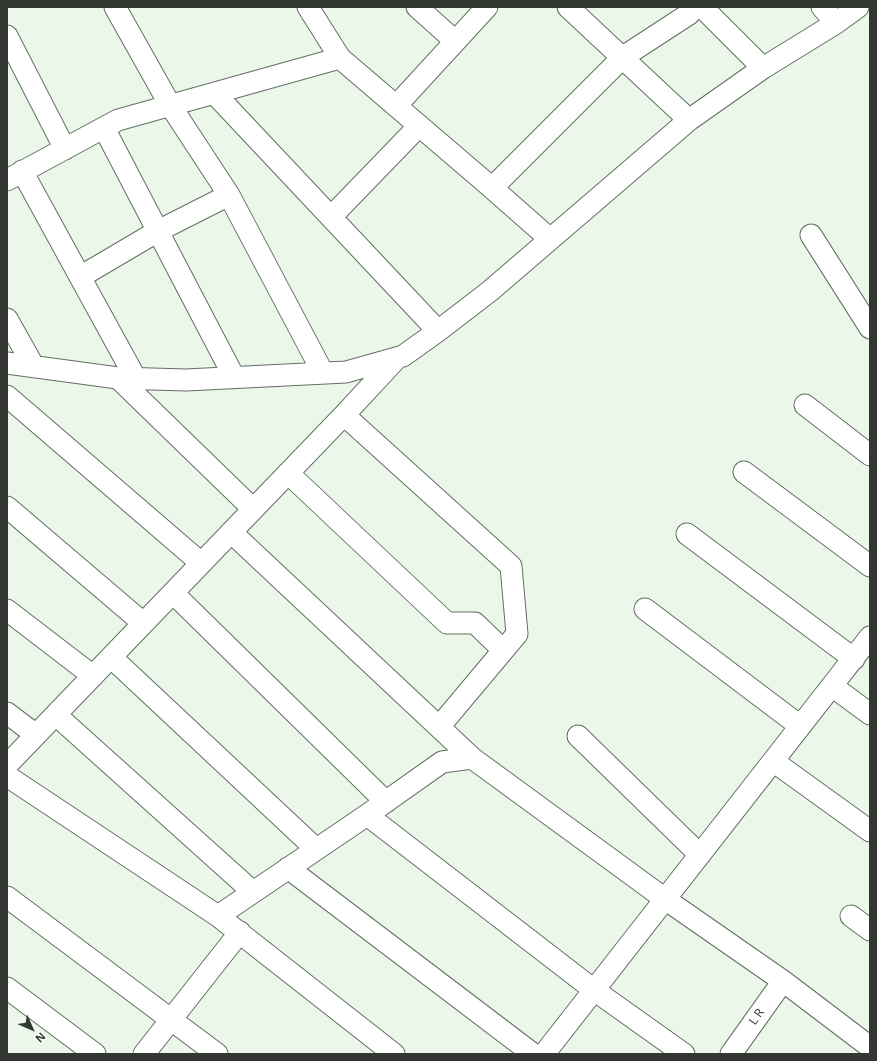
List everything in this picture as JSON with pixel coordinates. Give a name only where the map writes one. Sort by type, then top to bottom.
[{"type":"street","points":[[115,7],[170,105],[229,195],[323,373]]},
{"type":"street","points":[[308,7],[340,58],[550,239]]},
{"type":"street","points":[[417,7],[455,41]]},
{"type":"street","points":[[396,106],[486,7]]},
{"type":"street","points":[[568,7],[689,120]]},
{"type":"street","points":[[492,188],[623,57],[689,14],[695,7]]},
{"type":"street","points":[[702,7],[763,68]]},
{"type":"street","points":[[822,7],[836,23]]},
{"type":"street","points":[[7,363],[127,379],[186,380],[346,372],[403,356],[490,291],[689,120],[763,68],[836,23],[858,7]]},
{"type":"street","points":[[7,36],[65,149]]},
{"type":"street","points":[[253,509],[127,379],[80,277],[15,176],[118,120],[340,58]]},
{"type":"street","points":[[215,94],[438,331]]},
{"type":"street","points":[[331,217],[419,126]]},
{"type":"street","points":[[104,128],[234,377]]},
{"type":"street","points":[[80,277],[158,232],[229,195]]},
{"type":"street","points":[[811,235],[870,328]]},
{"type":"street","points":[[7,319],[34,367]]},
{"type":"street","points":[[7,765],[397,358]]},
{"type":"street","points":[[7,396],[201,563]]},
{"type":"street","points":[[805,405],[870,455]]},
{"type":"street","points":[[344,415],[511,566],[517,634],[439,727]]},
{"type":"street","points":[[744,472],[870,566]]},
{"type":"street","points":[[288,473],[448,623],[475,624],[503,650]]},
{"type":"street","points":[[7,507],[143,624]]},
{"type":"street","points":[[231,532],[472,758],[665,899],[783,981],[870,1046]]},
{"type":"street","points":[[687,534],[854,659]]},
{"type":"street","points":[[173,593],[386,802]]},
{"type":"street","points":[[7,610],[93,676]]},
{"type":"street","points":[[645,610],[800,726]]},
{"type":"street","points":[[544,1054],[870,637]]},
{"type":"street","points":[[111,657],[316,849]]},
{"type":"street","points":[[832,686],[870,714]]},
{"type":"street","points":[[7,713],[36,735]]},
{"type":"street","points":[[56,715],[254,892]]},
{"type":"street","points":[[578,736],[700,855]]},
{"type":"street","points":[[218,916],[386,802],[442,762],[472,758]]},
{"type":"street","points":[[774,761],[870,831]]},
{"type":"street","points":[[7,776],[218,916],[394,1054]]},
{"type":"street","points":[[367,815],[594,990],[684,1054]]},
{"type":"street","points":[[288,868],[533,1054]]},
{"type":"street","points":[[7,897],[217,1054]]},
{"type":"street","points":[[851,916],[870,930]]},
{"type":"street","points":[[144,1054],[240,932]]},
{"type":"street","name":"L R","points":[[733,1054],[783,981]]},
{"type":"street","points":[[7,988],[95,1054]]}]
